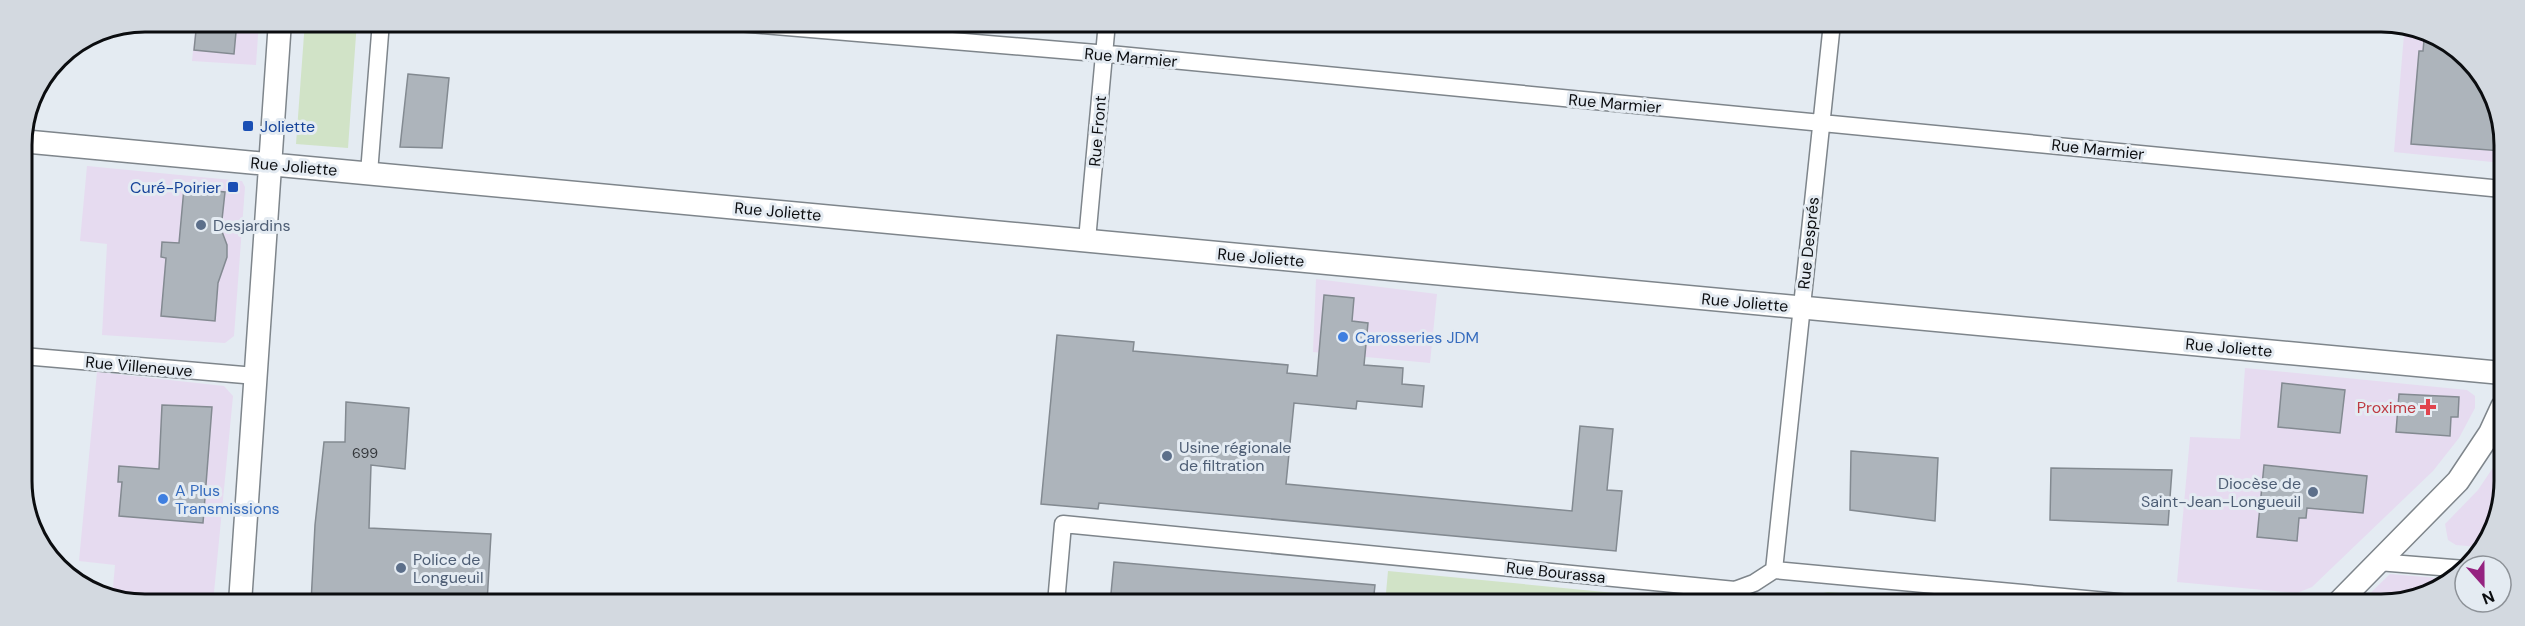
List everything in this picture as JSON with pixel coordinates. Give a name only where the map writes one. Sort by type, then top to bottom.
[{"type":"street","points":[[241,594],[279,32]]},
{"type":"street","points":[[369,173],[380,32]]},
{"type":"street","name":"Rue Marmier","points":[[845,32],[1104,54],[2494,188]]},
{"type":"street","name":"Rue Front","points":[[1087,240],[1106,32]]},
{"type":"street","name":"Rue Després","points":[[1774,570],[1831,32]]},
{"type":"street","name":"Rue Joliette","points":[[32,142],[2494,372]]},
{"type":"street","name":"Rue Villeneuve","points":[[32,357],[256,376]]},
{"type":"street","points":[[2347,594],[2458,481],[2494,424]]},
{"type":"street","name":"Rue Bourassa","points":[[1057,594],[1064,524],[1735,590],[1754,583],[1774,570]]},
{"type":"street","points":[[2379,562],[2453,568]]},
{"type":"street","points":[[1774,570],[2040,594]]},
{"type":"shaded area","points":[[195,32],[258,32],[256,65],[192,61]]},
{"type":"shaded area","points":[[2404,34],[2431,43],[2449,55],[2461,64],[2475,82],[2488,108],[2494,144],[2494,162],[2394,152]]},
{"type":"shaded area","points":[[87,166],[242,181],[245,187],[234,336],[225,343],[102,335],[107,244],[80,241]]},
{"type":"shaded area","points":[[1316,279],[1437,294],[1430,363],[1313,352]]},
{"type":"shaded area","points":[[2245,368],[2467,390],[2475,396],[2475,408],[2459,438],[2433,471],[2312,587],[2297,593],[2177,582],[2190,437],[2240,439]]},
{"type":"shaded area","points":[[97,372],[224,386],[233,396],[214,594],[129,594],[113,590],[115,565],[79,561]]},
{"type":"shaded area","points":[[2494,466],[2491,504],[2482,532],[2472,546],[2456,545],[2448,540],[2445,524],[2478,490]]},
{"type":"shaded area","points":[[2390,574],[2437,578],[2417,589],[2388,594],[2369,594]]},
{"type":"green space","points":[[304,32],[356,32],[348,148],[296,144]]},
{"type":"green space","points":[[1388,571],[1626,594],[1386,594]]},
{"type":"green space","points":[[1828,592],[1853,594],[1819,594]]},
{"type":"building","points":[[196,32],[236,32],[234,54],[194,50]]},
{"type":"building","points":[[2424,40],[2461,64],[2475,82],[2488,108],[2494,150],[2411,144],[2419,51],[2423,51]]},
{"type":"building","points":[[408,74],[449,78],[442,148],[400,147]]},
{"type":"building","points":[[184,188],[225,192],[221,229],[227,245],[227,257],[218,283],[215,321],[161,316],[166,258],[161,257],[162,242],[179,243]]},
{"type":"building","name":"Usine régionale de filtration","points":[[1324,295],[1354,298],[1352,321],[1368,323],[1364,365],[1403,368],[1402,384],[1424,386],[1422,407],[1357,401],[1356,409],[1294,403],[1286,484],[1572,511],[1580,426],[1613,429],[1607,490],[1622,491],[1616,551],[1099,503],[1098,509],[1041,504],[1057,335],[1134,342],[1133,351],[1288,365],[1287,373],[1317,376]]},
{"type":"building","points":[[2282,383],[2345,390],[2340,433],[2278,427]]},
{"type":"building","name":"Proxime","points":[[2399,394],[2459,397],[2458,417],[2451,417],[2450,436],[2396,432]]},
{"type":"building","name":"Police de Longueuil","points":[[346,402],[409,408],[405,469],[371,465],[369,528],[491,534],[488,594],[311,594],[315,525],[324,442],[345,442]]},
{"type":"building","points":[[162,405],[212,407],[203,523],[119,516],[122,482],[118,482],[119,466],[159,469]]},
{"type":"building","points":[[1851,451],[1938,458],[1935,521],[1850,510]]},
{"type":"building","name":"Diocèse de Saint-Jean-Longueuil","points":[[2264,465],[2367,476],[2363,513],[2307,508],[2306,518],[2299,518],[2297,541],[2257,537]]},
{"type":"building","points":[[2051,468],[2172,470],[2168,525],[2050,520]]},
{"type":"building","points":[[1114,562],[1375,585],[1374,594],[1111,594]]},
{"type":"place","name":"Joliette","points":[[248,126]]},
{"type":"place","name":"Curé-Poirier","points":[[233,187]]},
{"type":"place","name":"Desjardins","points":[[201,225]]},
{"type":"place","name":"Carosseries JDM","points":[[1343,337]]},
{"type":"place","name":"Proxime","points":[[2428,407]]},
{"type":"place","name":"Usine régionale de filtration","points":[[1167,456]]},
{"type":"place","name":"Diocèse de Saint-Jean-Longueuil","points":[[2313,492]]},
{"type":"place","name":"A Plus Transmissions","points":[[163,499]]},
{"type":"place","name":"Police de Longueuil","points":[[401,568]]}]
